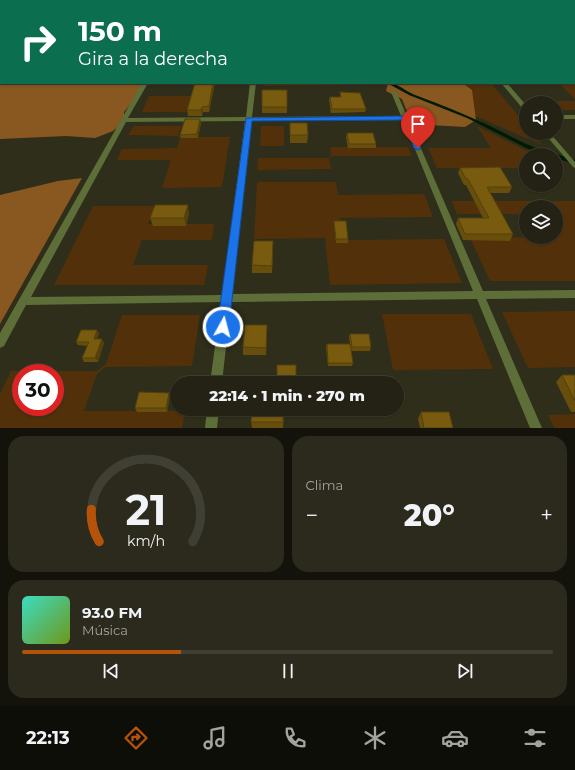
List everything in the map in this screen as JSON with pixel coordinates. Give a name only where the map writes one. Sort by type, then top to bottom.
[{"type":"street","points":[[0,343],[144,84]]},
{"type":"street","points":[[217,376],[253,84]]},
{"type":"street","points":[[505,84],[519,101]]},
{"type":"street","points":[[394,92],[536,428]]},
{"type":"street","points":[[563,117],[575,116]]},
{"type":"street","points":[[124,120],[405,118]]},
{"type":"street","points":[[553,140],[575,166]]},
{"type":"street","points":[[23,301],[575,294]]},
{"type":"street","points":[[211,428],[212,416]]},
{"type":"shaded area","points":[[0,84],[145,84],[145,87],[124,112],[124,121],[113,131],[95,138],[66,136],[0,139]]},
{"type":"shaded area","points":[[264,84],[390,85],[263,86]]},
{"type":"shaded area","points":[[388,84],[463,84],[472,90],[476,120],[465,127],[412,124],[402,99],[386,91]]},
{"type":"shaded area","points":[[389,84],[395,84],[415,95],[470,117],[536,148],[526,148],[467,118],[409,95]]},
{"type":"shaded area","points":[[406,84],[492,84],[519,117],[519,135],[407,86]]},
{"type":"shaded area","points":[[559,84],[575,84],[575,99]]},
{"type":"shaded area","points":[[149,96],[191,96],[186,112],[142,112]]},
{"type":"shaded area","points":[[563,101],[575,101],[575,110],[563,110]]},
{"type":"shaded area","points":[[134,126],[181,126],[178,135],[181,137],[230,137],[222,187],[162,188],[171,160],[117,160],[122,149],[177,148],[180,138],[177,136],[128,135]]},
{"type":"shaded area","points":[[261,126],[284,126],[284,146],[260,146]]},
{"type":"shaded area","points":[[477,126],[521,148],[519,148],[519,168],[437,168],[428,148],[491,148]]},
{"type":"shaded area","points":[[531,140],[538,140],[542,145]]},
{"type":"shaded area","points":[[330,147],[408,147],[412,156],[333,156],[329,158],[331,155]]},
{"type":"shaded area","points":[[258,158],[329,158],[331,169],[257,170]]},
{"type":"shaded area","points":[[82,178],[0,324],[0,195],[58,181]]},
{"type":"shaded area","points":[[257,182],[336,182],[338,195],[424,194],[433,217],[340,218],[343,240],[444,239],[462,283],[330,285],[325,238],[254,239]]},
{"type":"shaded area","points":[[452,201],[519,201],[519,214],[457,214]]},
{"type":"shaded area","points":[[563,201],[575,201],[575,281],[490,281],[470,238],[519,237],[519,244],[563,244]]},
{"type":"shaded area","points":[[93,206],[154,206],[148,224],[214,224],[212,240],[142,240],[133,265],[208,265],[204,285],[54,285]]},
{"type":"shaded area","points":[[575,311],[575,367],[528,368],[502,312]]},
{"type":"shaded area","points":[[382,314],[471,314],[493,369],[393,370]]},
{"type":"shaded area","points":[[122,315],[200,315],[192,366],[105,367],[97,374],[84,411],[170,411],[170,416],[184,416],[182,428],[0,428],[0,394],[11,371],[12,416],[64,416],[64,371],[97,371],[106,364]]},
{"type":"shaded area","points":[[575,414],[575,428],[554,428],[548,415]]},
{"type":"building","points":[[195,84],[213,84],[209,106],[202,107],[201,110],[187,110]]},
{"type":"building","points":[[262,90],[287,90],[287,107],[262,107]]},
{"type":"building","points":[[340,92],[360,93],[366,109],[332,109],[330,97],[341,97]]},
{"type":"building","points":[[185,119],[200,119],[197,134],[180,135]]},
{"type":"building","points":[[290,123],[307,123],[308,135],[290,135]]},
{"type":"building","points":[[347,133],[373,133],[376,144],[349,144]]},
{"type":"building","points":[[500,167],[512,187],[487,187],[513,234],[465,234],[458,218],[489,218],[468,179],[466,179],[460,168]]},
{"type":"building","points":[[155,205],[188,205],[184,218],[150,218]]},
{"type":"building","points":[[334,221],[346,221],[348,239],[336,239]]},
{"type":"building","points":[[254,241],[273,241],[272,266],[252,265]]},
{"type":"building","points":[[245,325],[267,325],[266,348],[243,347]]},
{"type":"building","points":[[81,330],[97,330],[94,339],[102,339],[95,358],[82,358],[89,342],[76,342]]},
{"type":"building","points":[[350,334],[369,334],[371,347],[352,347]]},
{"type":"building","points":[[327,344],[350,344],[353,363],[328,363]]},
{"type":"building","points":[[277,365],[296,365],[296,376],[277,376]]},
{"type":"building","points":[[562,375],[575,375],[575,401]]},
{"type":"building","points":[[139,392],[169,393],[166,408],[135,408]]},
{"type":"building","points":[[421,412],[449,412],[453,428],[424,428]]},
{"type":"building","points":[[251,416],[283,416],[283,422],[251,422]]},
{"type":"waterway","points":[[563,158],[575,162]]},
{"type":"route","points":[[223,327],[249,119],[405,118],[418,148]]}]
